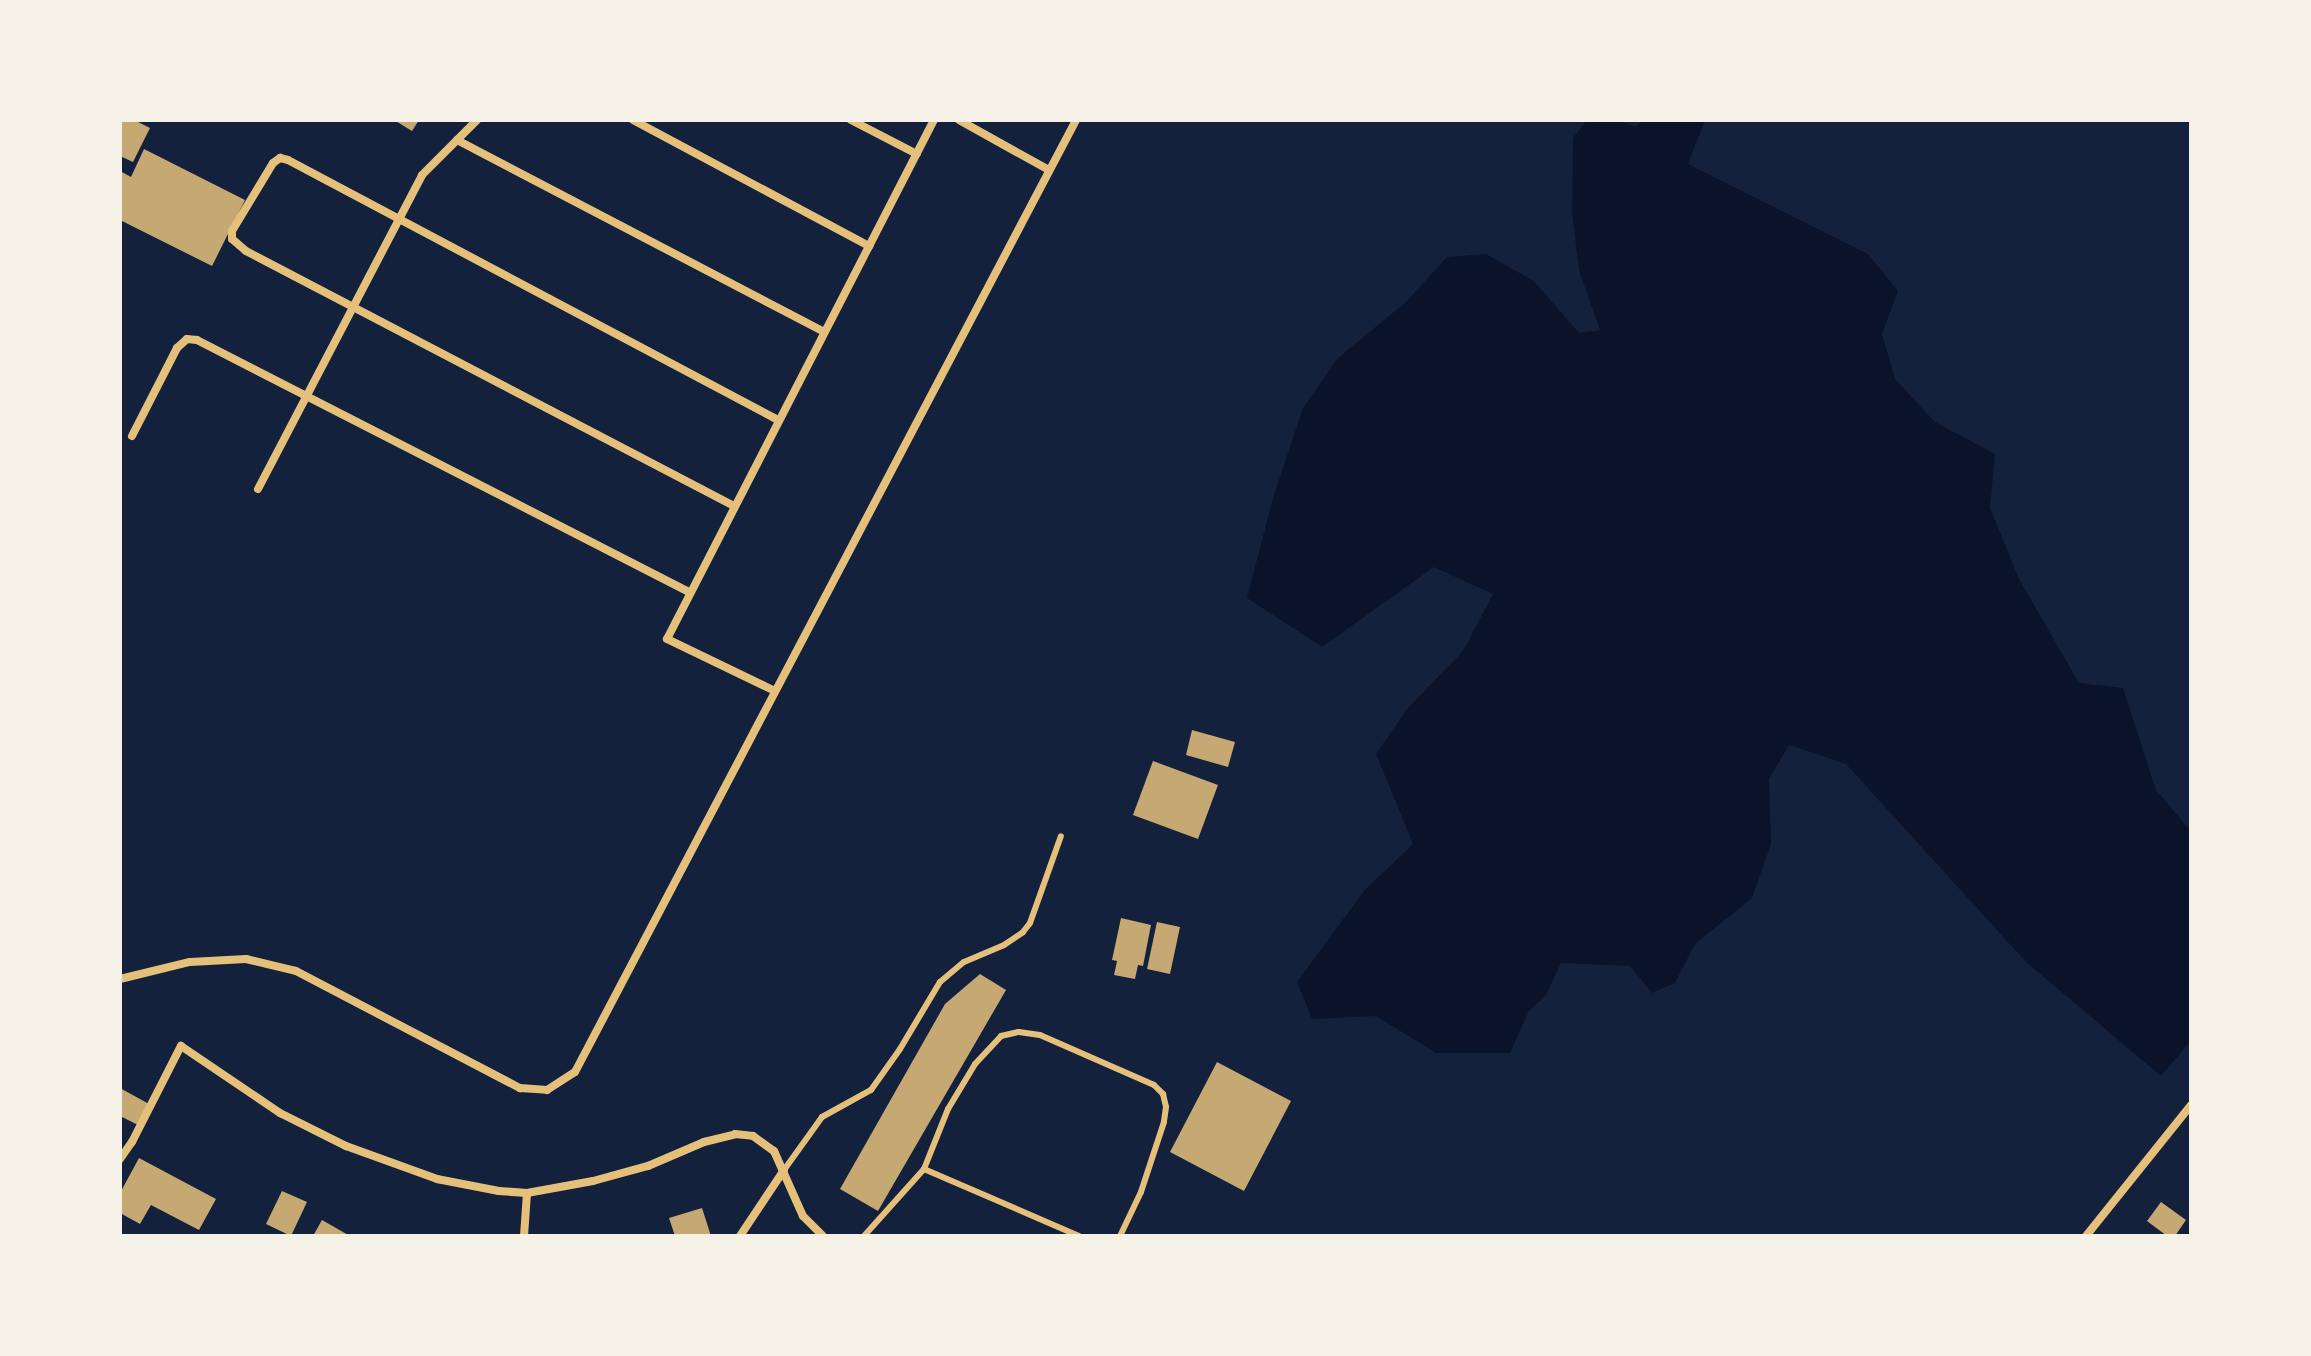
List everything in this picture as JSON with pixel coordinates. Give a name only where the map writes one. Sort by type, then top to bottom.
[{"type":"street","points":[[258,489],[422,175],[477,120]]},
{"type":"street","points":[[633,120],[869,246]]},
{"type":"street","points":[[851,120],[917,154]]},
{"type":"street","points":[[775,691],[667,639],[934,120]]},
{"type":"street","points":[[959,120],[1049,170]]},
{"type":"street","points":[[120,979],[190,962],[246,959],[296,971],[520,1088],[547,1090],[575,1072],[1076,120]]},
{"type":"street","points":[[457,140],[824,332]]},
{"type":"street","points":[[734,506],[246,251],[232,239],[232,231],[280,158],[778,420]]},
{"type":"street","points":[[132,436],[177,348],[187,339],[197,340],[689,592]]},
{"type":"street","points":[[120,1159],[181,1046],[300,1125],[374,1159],[437,1179],[527,1193],[623,1173],[704,1142],[735,1134],[753,1136],[768,1144],[784,1170],[803,1216],[823,1236]]},
{"type":"street","points":[[2086,1236],[2191,1105]]},
{"type":"street","points":[[740,1236],[784,1170]]},
{"type":"street","points":[[524,1236],[527,1193]]},
{"type":"lane","points":[[784,1170],[822,1117],[871,1090],[940,982],[964,962],[1004,945],[1023,932],[1030,923],[1061,836]]},
{"type":"lane","points":[[864,1236],[924,1169],[948,1109],[975,1064],[1001,1036],[1019,1032],[1040,1035],[1154,1085],[1163,1094],[1166,1107],[1164,1122],[1141,1192],[1120,1236]]},
{"type":"lane","points":[[924,1169],[1079,1236]]},
{"type":"water","points":[[1587,120],[1619,120],[1636,127],[1642,120],[1705,120],[1688,164],[1868,254],[1898,291],[1882,334],[1895,379],[1935,422],[1995,454],[1990,508],[2019,579],[2079,683],[2123,688],[2156,790],[2191,831],[2191,1041],[2161,1076],[2026,962],[1846,764],[1789,745],[1769,779],[1771,844],[1752,898],[1695,944],[1675,983],[1652,993],[1630,966],[1561,963],[1546,995],[1529,1011],[1510,1053],[1436,1053],[1376,1016],[1312,1019],[1297,982],[1364,891],[1413,844],[1376,754],[1407,709],[1463,651],[1493,594],[1434,567],[1322,647],[1247,598],[1273,498],[1303,408],[1337,359],[1407,301],[1447,257],[1486,254],[1534,281],[1579,333],[1600,330],[1579,271],[1572,211],[1573,138]]},
{"type":"building","points":[[120,120],[134,120],[150,128],[133,162],[120,156]]},
{"type":"building","points":[[394,120],[419,120],[412,131]]},
{"type":"building","points":[[144,149],[245,200],[212,266],[120,220],[120,171],[131,177]]},
{"type":"building","points":[[1192,730],[1235,742],[1228,767],[1186,755]]},
{"type":"building","points":[[1153,761],[1218,785],[1198,839],[1133,815]]},
{"type":"building","points":[[1121,918],[1151,925],[1143,966],[1138,965],[1135,979],[1114,975],[1117,961],[1112,960]]},
{"type":"building","points":[[1157,922],[1180,927],[1170,974],[1147,969]]},
{"type":"building","points":[[980,974],[1006,990],[878,1211],[840,1189],[945,1004]]},
{"type":"building","points":[[1217,1062],[1291,1101],[1244,1191],[1170,1152]]},
{"type":"building","points":[[120,1088],[149,1104],[138,1125],[120,1116]]},
{"type":"building","points":[[139,1158],[216,1199],[199,1230],[151,1205],[140,1224],[120,1213],[120,1193]]},
{"type":"building","points":[[282,1191],[307,1202],[291,1236],[266,1224]]},
{"type":"building","points":[[2161,1202],[2186,1220],[2175,1236],[2167,1236],[2147,1221]]},
{"type":"building","points":[[702,1208],[711,1236],[675,1236],[669,1218]]},
{"type":"building","points":[[322,1220],[350,1236],[313,1236]]}]
